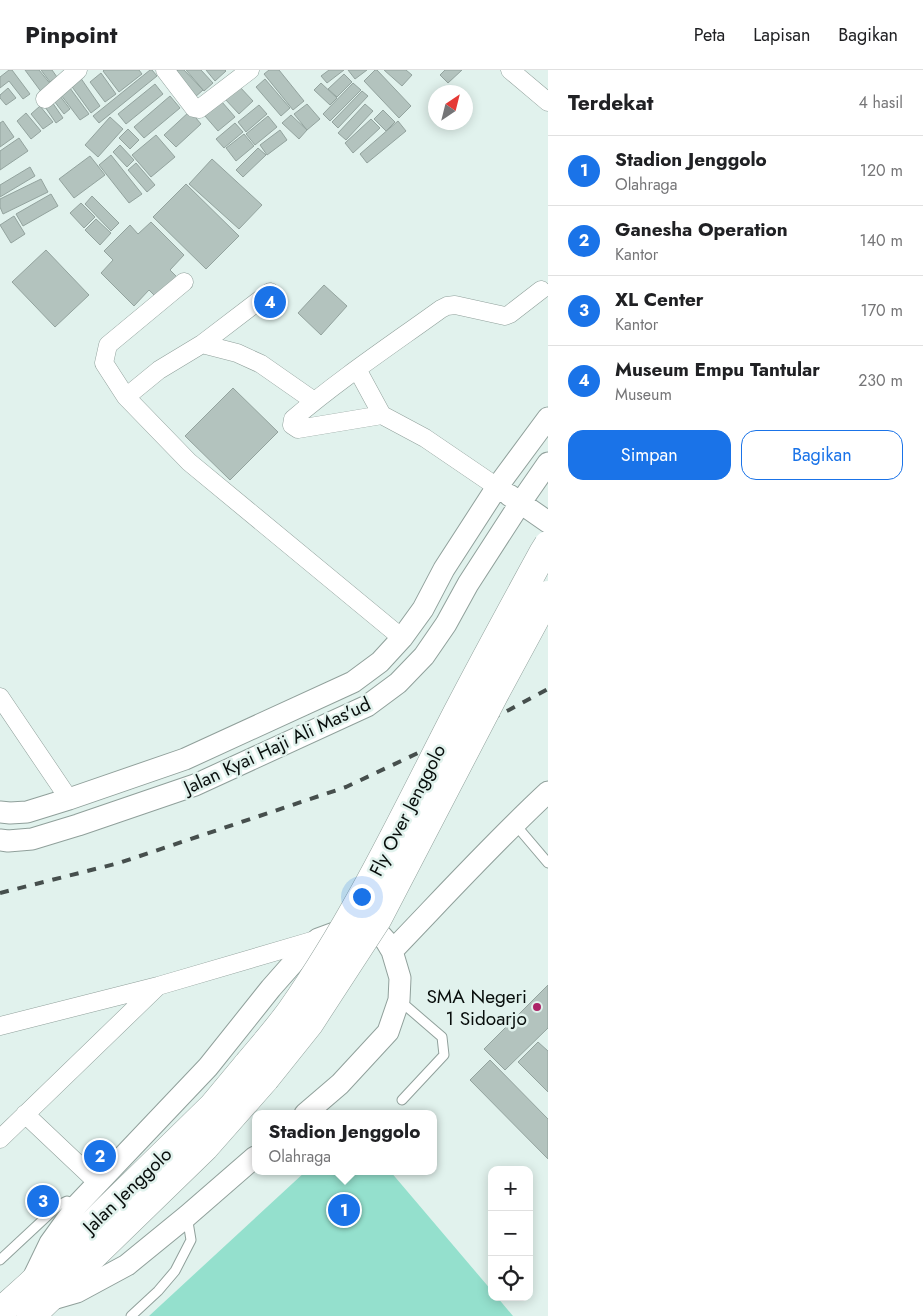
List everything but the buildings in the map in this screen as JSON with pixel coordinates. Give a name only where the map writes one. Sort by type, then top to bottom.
[{"type":"highway","name":"Fly Over Jenggolo","points":[[257,1071],[290,1012],[346,925],[392,843],[458,712],[548,545]]},
{"type":"highway","name":"Fly Over Jenggolo","points":[[257,1071],[310,1024],[378,918],[548,595]]},
{"type":"highway","name":"Jalan Jenggolo","points":[[0,1312],[35,1301],[213,1106],[257,1071]]},
{"type":"street","points":[[45,99],[78,70]]},
{"type":"street","points":[[165,70],[194,108],[199,109],[250,70]]},
{"type":"street","points":[[510,70],[548,102]]},
{"type":"street","points":[[184,282],[108,345],[104,363],[126,397],[189,462],[402,638]]},
{"type":"street","points":[[382,415],[298,429],[292,425],[293,419],[314,401],[433,314],[447,306],[455,305],[505,316],[541,290]]},
{"type":"street","points":[[126,397],[159,370],[202,344],[270,292]]},
{"type":"street","points":[[202,344],[236,353],[261,364],[314,401]]},
{"type":"street","points":[[357,369],[382,415],[425,438],[548,522]]},
{"type":"street","name":"Jalan Kyai Haji Ali Mas'ud","points":[[0,812],[27,812],[185,759],[353,682],[380,662],[402,638],[423,609],[444,570],[497,487],[548,418]]},
{"type":"street","name":"Jalan Kyai Haji Ali Mas'ud","points":[[0,840],[32,839],[195,785],[367,706],[398,683],[424,656],[446,624],[468,584],[548,463]]},
{"type":"street","points":[[0,697],[69,799]]},
{"type":"street","points":[[392,951],[514,823],[547,795]]},
{"type":"street","points":[[0,1026],[158,986],[337,932],[368,927],[377,931],[392,951],[400,978],[399,1000],[388,1032],[340,1084],[310,1110]]},
{"type":"street","points":[[252,1160],[127,1265],[77,1292],[35,1301],[50,1243],[78,1204],[208,1067],[291,964],[318,939]]},
{"type":"street","points":[[0,1139],[158,986]]},
{"type":"street","points":[[25,1114],[98,1183]]},
{"type":"lane","points":[[514,823],[548,863]]},
{"type":"lane","points":[[399,1000],[442,1037],[444,1055],[402,1100]]},
{"type":"lane","points":[[0,1260],[59,1205],[67,1201],[78,1204]]},
{"type":"lane","points":[[131,1316],[158,1291],[175,1271],[191,1240],[187,1216]]},
{"type":"green space","points":[[302,1175],[393,1175],[488,1286],[488,1301],[500,1301],[513,1316],[149,1316]]},
{"type":"railway","points":[[0,893],[119,863],[346,787],[509,710],[548,689]]},
{"type":"place","name":"Museum Empu Tantular","points":[[270,302]]},
{"type":"place","name":"SMA Negeri 1 Sidoarjo","points":[[537,1007]]},
{"type":"place","name":"Ganesha Operation","points":[[100,1156]]},
{"type":"place","name":"XL Center","points":[[43,1201]]},
{"type":"place","name":"Stadion Jenggolo","points":[[344,1210]]}]
